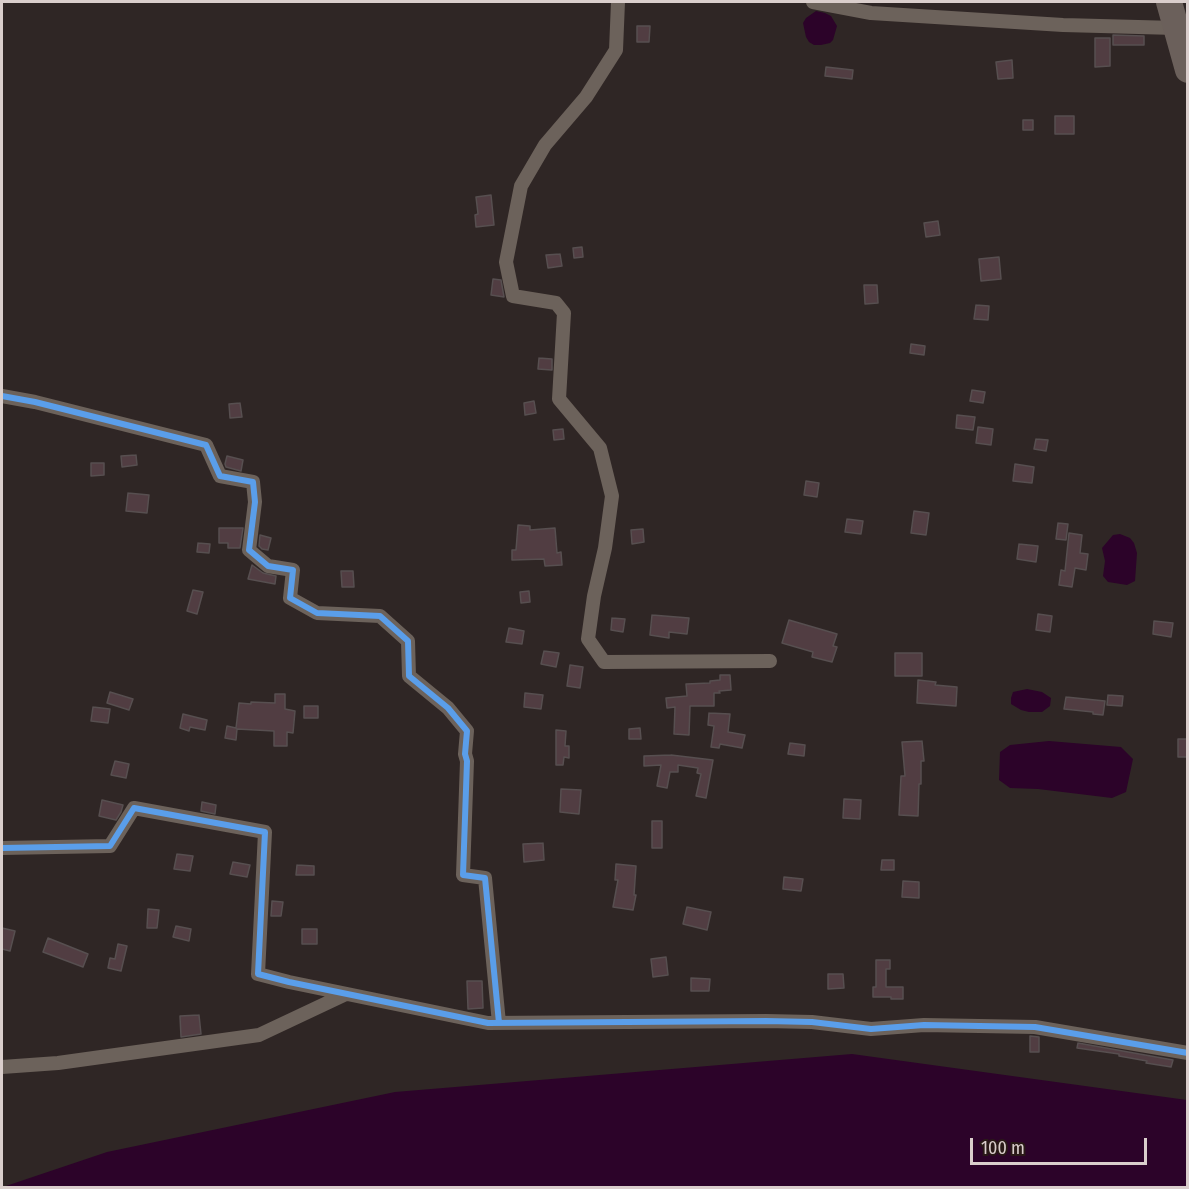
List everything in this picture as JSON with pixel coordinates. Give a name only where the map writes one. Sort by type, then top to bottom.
[{"type":"highway","points":[[1169,2],[1188,70]]},
{"type":"street","points":[[618,2],[616,50],[586,97],[545,145],[521,186],[506,262],[513,296],[556,303],[564,313],[559,399],[600,448],[612,496],[588,639],[604,662],[770,661]]},
{"type":"street","points":[[813,2],[1063,25],[1176,28]]},
{"type":"street","points":[[2,396],[35,402],[206,445],[220,476],[253,482],[255,502],[249,550],[268,566],[293,570],[291,598],[317,613],[380,616],[408,641],[409,676],[448,708],[467,730],[463,875],[485,878],[499,1023]]},
{"type":"street","points":[[2,848],[110,846],[134,808],[265,832],[258,974],[488,1023],[766,1021],[812,1022],[871,1029],[924,1025],[1035,1027],[1188,1053]]},
{"type":"street","points":[[2,1067],[58,1063],[259,1035],[346,994]]},
{"type":"shaded area","points":[[816,11],[831,16],[837,26],[830,43],[814,45],[806,37],[803,23]]},
{"type":"shaded area","points":[[1120,534],[1130,538],[1137,553],[1135,581],[1127,585],[1108,582],[1103,576],[1105,561],[1102,548],[1113,535]]},
{"type":"shaded area","points":[[1027,689],[1042,692],[1051,698],[1050,706],[1042,712],[1029,712],[1011,704],[1013,692]]},
{"type":"shaded area","points":[[1049,741],[1121,747],[1133,759],[1126,792],[1112,798],[1010,788],[999,780],[1000,752],[1010,745]]},
{"type":"shaded area","points":[[852,1054],[1187,1100],[1187,1187],[3,1187],[107,1152],[395,1092]]},
{"type":"building","points":[[637,26],[650,26],[649,42],[637,42]]},
{"type":"building","points":[[1113,35],[1144,36],[1144,45],[1113,45]]},
{"type":"building","points":[[1095,38],[1110,38],[1110,66],[1095,67]]},
{"type":"building","points":[[1012,60],[1013,78],[998,79],[996,62]]},
{"type":"building","points":[[826,67],[853,70],[852,79],[825,76]]},
{"type":"building","points":[[1055,116],[1074,116],[1074,134],[1055,134]]},
{"type":"building","points":[[1023,120],[1033,120],[1033,130],[1023,130]]},
{"type":"building","points":[[491,195],[494,225],[476,227],[475,215],[478,214],[476,197]]},
{"type":"building","points":[[938,221],[940,235],[926,237],[924,223]]},
{"type":"building","points":[[582,247],[583,257],[574,258],[573,248]]},
{"type":"building","points":[[560,254],[562,266],[548,268],[546,255]]},
{"type":"building","points":[[999,257],[1001,279],[981,281],[979,259]]},
{"type":"building","points":[[493,279],[501,280],[504,297],[491,295]]},
{"type":"building","points":[[864,285],[877,285],[878,303],[865,304]]},
{"type":"building","points":[[976,305],[989,306],[988,320],[974,319]]},
{"type":"building","points":[[911,344],[925,346],[924,355],[910,353]]},
{"type":"building","points":[[539,358],[552,359],[552,370],[538,369]]},
{"type":"building","points":[[972,390],[985,392],[983,403],[970,401]]},
{"type":"building","points":[[534,401],[536,413],[525,415],[524,403]]},
{"type":"building","points":[[240,403],[242,417],[230,418],[229,404]]},
{"type":"building","points":[[957,415],[975,417],[973,430],[956,428]]},
{"type":"building","points":[[978,427],[993,429],[991,445],[976,443]]},
{"type":"building","points":[[563,429],[564,439],[554,440],[553,430]]},
{"type":"building","points":[[1036,439],[1048,440],[1046,451],[1034,449]]},
{"type":"building","points":[[136,455],[137,465],[122,467],[121,456]]},
{"type":"building","points":[[227,456],[243,460],[241,471],[226,467]]},
{"type":"building","points":[[91,463],[104,463],[104,475],[91,476]]},
{"type":"building","points":[[1015,464],[1034,467],[1032,483],[1013,481]]},
{"type":"building","points":[[806,481],[819,483],[817,497],[804,495]]},
{"type":"building","points":[[128,493],[149,495],[147,513],[126,511]]},
{"type":"building","points":[[914,511],[929,513],[926,535],[911,533]]},
{"type":"building","points":[[847,519],[863,521],[861,534],[845,532]]},
{"type":"building","points":[[1058,523],[1068,524],[1066,540],[1056,539]]},
{"type":"building","points":[[518,525],[530,526],[530,530],[555,528],[557,553],[561,552],[562,565],[545,566],[544,559],[512,560],[512,550],[516,550]]},
{"type":"building","points":[[219,528],[243,528],[240,548],[228,548],[228,543],[219,543]]},
{"type":"building","points":[[643,529],[644,542],[632,544],[631,530]]},
{"type":"building","points":[[1069,533],[1082,535],[1080,553],[1088,554],[1086,570],[1075,568],[1072,587],[1059,585],[1061,570],[1065,571]]},
{"type":"building","points":[[260,535],[271,538],[268,550],[259,546]]},
{"type":"building","points":[[198,543],[210,544],[209,553],[197,552]]},
{"type":"building","points":[[1019,544],[1038,546],[1036,562],[1017,559]]},
{"type":"building","points":[[252,565],[263,573],[276,576],[275,584],[248,579]]},
{"type":"building","points":[[341,571],[353,571],[354,587],[342,587]]},
{"type":"building","points":[[193,590],[203,592],[197,614],[187,611]]},
{"type":"building","points":[[529,591],[530,602],[521,603],[520,592]]},
{"type":"building","points":[[1038,614],[1052,616],[1050,632],[1036,630]]},
{"type":"building","points":[[652,615],[689,618],[687,634],[669,632],[669,638],[650,635]]},
{"type":"building","points":[[612,618],[625,619],[623,632],[611,630]]},
{"type":"building","points":[[789,620],[837,634],[833,646],[837,647],[832,662],[812,657],[813,652],[782,643]]},
{"type":"building","points":[[1154,621],[1173,623],[1171,637],[1153,634]]},
{"type":"building","points":[[509,628],[524,631],[522,644],[506,642]]},
{"type":"building","points":[[544,651],[559,653],[556,667],[541,664]]},
{"type":"building","points":[[895,653],[922,653],[922,676],[895,676]]},
{"type":"building","points":[[570,665],[583,667],[580,688],[567,686]]},
{"type":"building","points":[[720,675],[730,675],[731,690],[714,693],[714,706],[690,706],[689,735],[674,734],[675,707],[667,708],[666,698],[687,696],[686,684],[710,683],[710,681],[720,680]]},
{"type":"building","points":[[918,680],[936,682],[935,685],[957,687],[956,706],[917,703]]},
{"type":"building","points":[[110,692],[133,699],[129,710],[107,703]]},
{"type":"building","points":[[525,693],[543,695],[541,709],[524,707]]},
{"type":"building","points":[[275,694],[285,694],[285,709],[295,711],[293,733],[287,732],[287,746],[274,746],[274,731],[237,729],[236,740],[225,738],[227,726],[236,728],[239,703],[275,703]]},
{"type":"building","points":[[1108,695],[1123,696],[1122,706],[1107,705]]},
{"type":"building","points":[[1066,697],[1105,701],[1103,715],[1064,709]]},
{"type":"building","points":[[304,706],[318,706],[318,718],[304,718]]},
{"type":"building","points":[[93,707],[110,709],[108,723],[91,721]]},
{"type":"building","points":[[709,713],[730,714],[728,732],[745,735],[742,748],[720,744],[719,748],[711,747],[714,726],[708,725]]},
{"type":"building","points":[[183,714],[207,720],[205,730],[190,727],[189,731],[180,728]]},
{"type":"building","points":[[640,728],[641,739],[629,739],[629,729]]},
{"type":"building","points":[[556,730],[566,731],[565,746],[569,746],[569,758],[564,757],[563,765],[556,765]]},
{"type":"building","points":[[1178,739],[1188,739],[1188,757],[1178,757]]},
{"type":"building","points":[[922,741],[924,761],[921,761],[918,816],[899,815],[901,776],[905,776],[902,742]]},
{"type":"building","points":[[790,743],[805,745],[804,756],[788,754]]},
{"type":"building","points":[[671,755],[713,760],[706,798],[696,796],[701,774],[697,773],[698,768],[678,765],[678,772],[670,772],[667,788],[657,786],[661,765],[644,766],[644,756]]},
{"type":"building","points":[[115,761],[129,764],[126,778],[111,775]]},
{"type":"building","points":[[561,789],[581,790],[579,814],[560,812]]},
{"type":"building","points":[[844,799],[861,800],[860,819],[843,818]]},
{"type":"building","points":[[102,800],[123,805],[116,820],[99,816]]},
{"type":"building","points":[[202,802],[216,805],[215,814],[201,811]]},
{"type":"building","points":[[652,821],[662,821],[662,848],[652,848]]},
{"type":"building","points":[[543,843],[544,860],[524,862],[523,844]]},
{"type":"building","points":[[177,854],[193,856],[190,871],[174,869]]},
{"type":"building","points":[[882,860],[894,860],[894,870],[881,870]]},
{"type":"building","points":[[233,862],[250,865],[247,877],[230,874]]},
{"type":"building","points":[[616,864],[636,866],[634,895],[636,895],[633,910],[613,907],[618,880],[615,880]]},
{"type":"building","points":[[297,865],[314,866],[314,875],[296,875]]},
{"type":"building","points":[[784,877],[803,879],[801,891],[783,889]]},
{"type":"building","points":[[903,881],[919,882],[919,898],[902,897]]},
{"type":"building","points":[[272,901],[283,902],[281,916],[271,916]]},
{"type":"building","points":[[687,907],[711,912],[707,930],[683,924]]},
{"type":"building","points":[[148,909],[159,910],[157,928],[147,928]]},
{"type":"building","points":[[176,926],[191,929],[189,941],[173,937]]},
{"type":"building","points":[[2,928],[15,931],[10,951],[2,949]]},
{"type":"building","points":[[302,929],[317,929],[317,944],[302,944]]},
{"type":"building","points":[[48,938],[88,954],[83,967],[43,952]]},
{"type":"building","points":[[118,944],[127,946],[121,971],[108,968],[110,958],[115,959]]},
{"type":"building","points":[[666,957],[668,975],[653,977],[651,959]]},
{"type":"building","points":[[876,960],[890,960],[890,969],[886,969],[886,987],[903,987],[903,999],[873,997],[873,987],[876,987]]},
{"type":"building","points":[[828,974],[843,974],[844,988],[828,989]]},
{"type":"building","points":[[691,978],[710,979],[709,991],[691,991]]},
{"type":"building","points":[[467,981],[482,981],[483,1008],[468,1009]]},
{"type":"building","points":[[199,1015],[201,1034],[181,1037],[180,1016]]},
{"type":"building","points":[[1030,1036],[1039,1037],[1039,1052],[1030,1052]]},
{"type":"building","points":[[1078,1043],[1173,1060],[1171,1067],[1146,1063],[1147,1061],[1119,1056],[1119,1054],[1077,1048]]},
{"type":"cycle path","points":[[2,396],[35,402],[206,445],[220,476],[253,482],[255,502],[249,550],[268,566],[293,570],[290,598],[317,613],[380,616],[408,641],[409,676],[448,708],[467,731],[463,875],[485,878],[499,1023]]},
{"type":"cycle path","points":[[2,848],[110,846],[134,808],[265,832],[258,974],[488,1023],[766,1021],[812,1022],[871,1029],[924,1025],[1035,1027],[1188,1053]]}]
